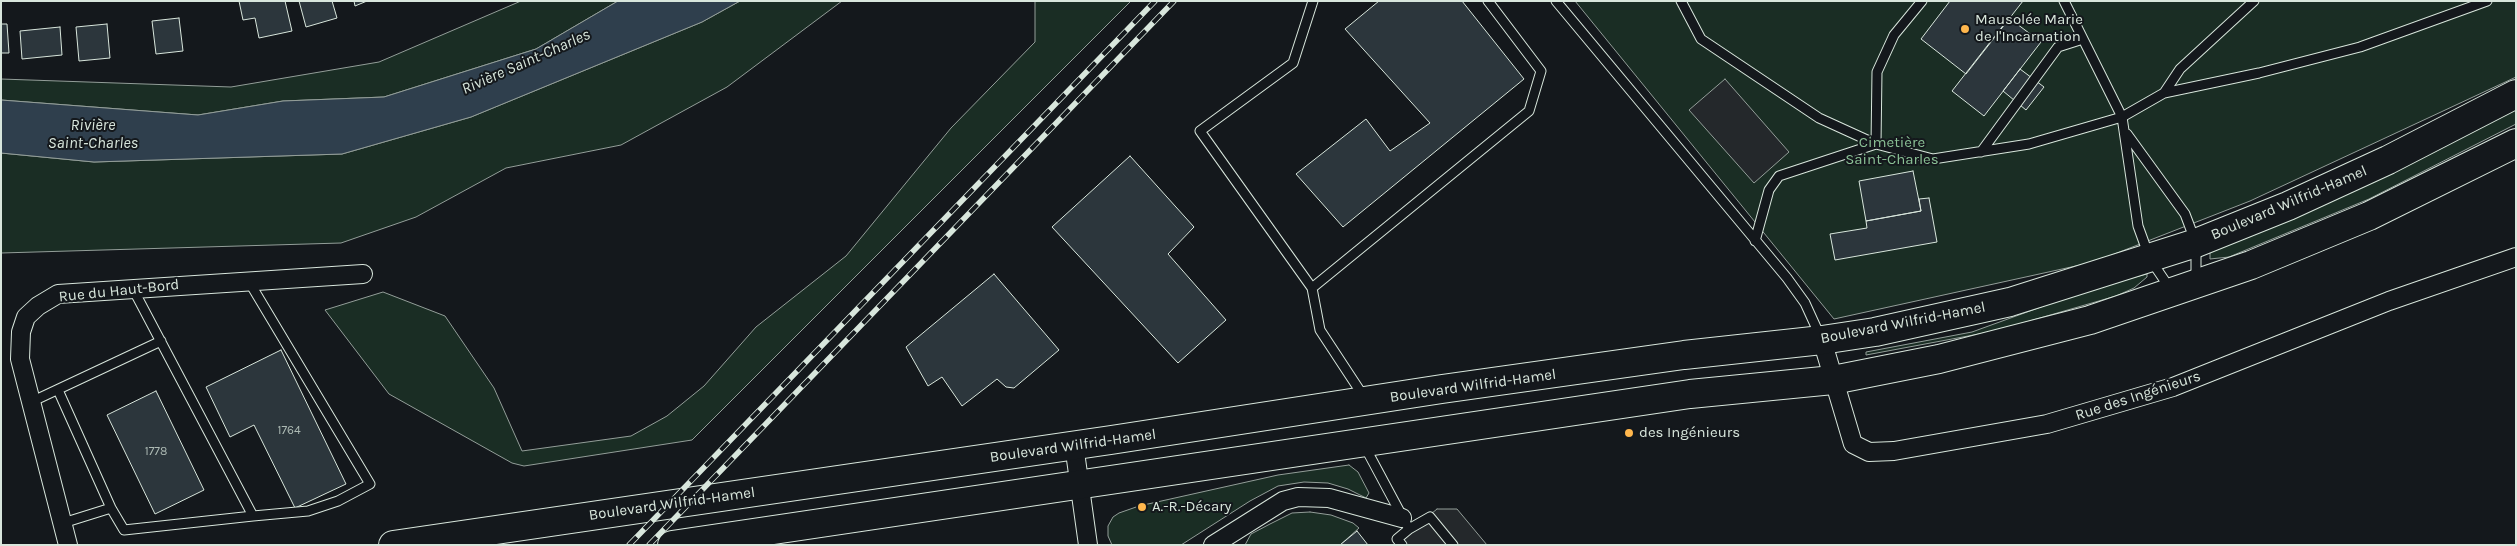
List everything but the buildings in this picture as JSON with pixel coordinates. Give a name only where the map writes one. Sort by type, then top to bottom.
[{"type":"main road","name":"Boulevard Wilfrid-Hamel","points":[[393,545],[1684,355],[1822,340],[1876,332],[2010,302],[2196,243],[2288,206],[2361,173],[2516,94]]},
{"type":"main road","points":[[672,545],[1080,486],[1690,394],[1833,380],[1939,360],[2015,341],[2185,289],[2251,265],[2369,216],[2516,143]]},
{"type":"street","name":"Rue des Ingénieurs","points":[[1822,340],[1853,444],[1869,452],[1894,450],[2047,424],[2173,387],[2389,301],[2516,257]]},
{"type":"street","name":"Rue du Haut-Bord","points":[[68,545],[64,523],[20,360],[21,332],[26,317],[38,306],[58,294],[247,280],[363,274]]},
{"type":"street","points":[[1074,445],[1088,545]]},
{"type":"street","points":[[1218,544],[1283,501],[1298,497],[1329,498],[1405,523]]},
{"type":"lane","points":[[1312,1],[1293,62],[1200,131],[1312,288],[1320,330],[1367,401]]},
{"type":"lane","points":[[1312,288],[1529,111],[1541,71],[1488,1]]},
{"type":"lane","points":[[1556,1],[1756,240],[1805,303],[1822,340]]},
{"type":"lane","points":[[1681,1],[1701,39],[1819,118],[1876,144],[1933,160],[2028,144],[2122,118],[2164,93],[2259,73],[2360,47],[2486,1]]},
{"type":"lane","points":[[1876,144],[1877,72],[1894,35],[1922,1]]},
{"type":"lane","points":[[2064,1],[2122,118],[2126,131],[2138,226],[2150,259],[2185,289],[2196,243],[2185,214],[2126,131]]},
{"type":"lane","points":[[2164,93],[2180,69],[2254,1]]},
{"type":"lane","points":[[1981,152],[2058,47],[2083,39]]},
{"type":"lane","points":[[1756,240],[1770,190],[1779,176],[1876,144]]},
{"type":"lane","points":[[58,390],[111,508],[124,530],[308,511],[338,501],[370,484],[247,280]]},
{"type":"lane","points":[[133,289],[253,516]]},
{"type":"lane","points":[[31,402],[161,341]]},
{"type":"lane","points":[[1363,442],[1405,523]]},
{"type":"lane","points":[[64,523],[111,508]]},
{"type":"lane","points":[[1402,545],[1397,539],[1405,523],[1430,517],[1454,545]]},
{"type":"green space","points":[[521,1],[618,1],[536,49],[384,97],[283,101],[198,115],[1,100],[1,79],[231,87],[379,62]]},
{"type":"green space","points":[[740,1],[842,1],[727,87],[621,145],[506,168],[416,217],[341,243],[1,253],[1,153],[94,162],[342,154],[471,117],[702,22]]},
{"type":"green space","points":[[1035,1],[1131,1],[692,440],[524,466],[512,463],[389,394],[325,310],[383,292],[445,316],[494,388],[522,451],[631,436],[667,416],[704,386],[756,327],[846,256],[951,128],[1035,42]]},
{"type":"green space","name":"Cimetière Saint-Charles","points":[[1575,1],[2516,1],[2516,77],[2250,201],[2094,262],[1834,319]]},
{"type":"green space","points":[[2516,109],[2516,124],[2369,199],[2229,257],[2210,259],[2210,250],[2332,201]]},
{"type":"green space","points":[[2147,274],[2147,277],[2134,288],[2116,296],[1995,331],[1866,355],[1866,352],[1972,332],[2096,287]]},
{"type":"green space","points":[[1349,465],[1358,472],[1369,493],[1366,498],[1348,489],[1328,483],[1304,482],[1278,486],[1250,501],[1181,545],[1112,545],[1108,536],[1108,526],[1113,517],[1139,506],[1278,475]]},
{"type":"green space","points":[[1310,512],[1331,515],[1353,523],[1359,528],[1340,545],[1245,545],[1251,534],[1270,524],[1292,513]]},
{"type":"shaded area","points":[[1725,79],[1789,152],[1754,183],[1689,110]]},
{"type":"shaded area","points":[[1437,509],[1457,509],[1487,545],[1394,545]]},
{"type":"water","name":"Rivière Saint-Charles","points":[[618,1],[740,1],[702,22],[471,117],[342,154],[94,162],[1,153],[1,100],[198,115],[283,101],[384,97],[536,49]]},
{"type":"railway","points":[[629,545],[1155,1]]},
{"type":"railway","points":[[649,545],[1174,1]]},
{"type":"place","name":"Mausolée Marie de l'Incarnation","points":[[1965,29]]},
{"type":"place","name":"des Ingénieurs","points":[[1629,433]]},
{"type":"place","name":"A.-R.-Décary","points":[[1142,507]]}]
